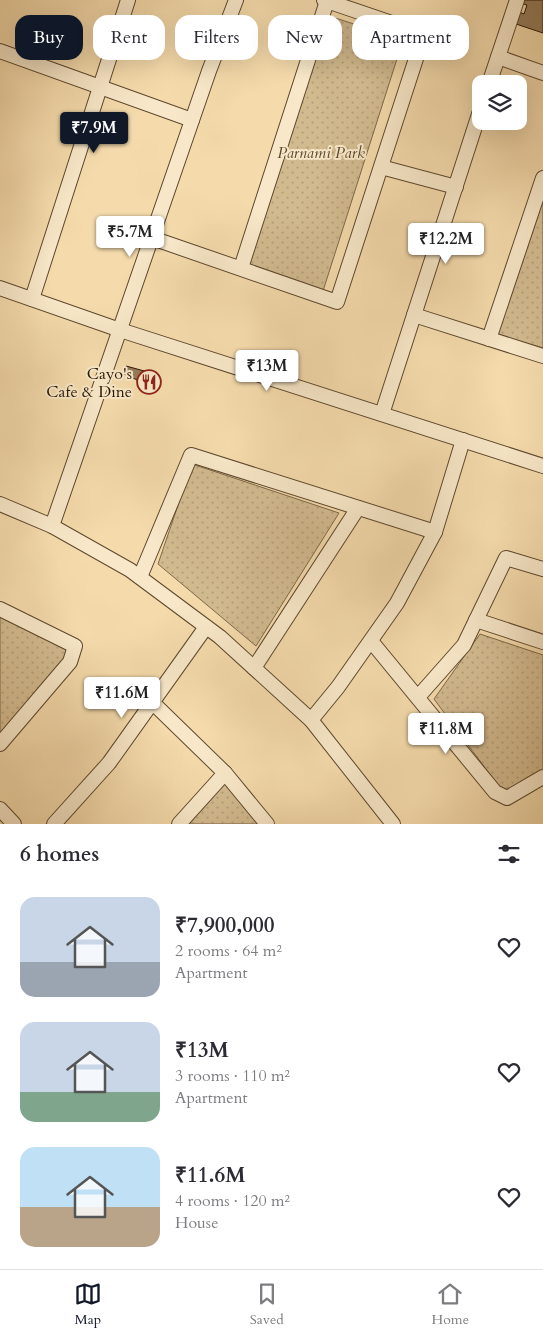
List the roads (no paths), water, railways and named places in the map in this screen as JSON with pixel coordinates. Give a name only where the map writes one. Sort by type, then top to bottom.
[{"type":"street","points":[[32,299],[128,0]]},
{"type":"street","points":[[52,526],[192,120],[236,0]]},
{"type":"street","points":[[152,238],[337,302],[424,34],[325,0],[241,268]]},
{"type":"street","points":[[492,75],[517,0]]},
{"type":"street","points":[[0,51],[192,120]]},
{"type":"street","points":[[498,57],[543,72]]},
{"type":"street","points":[[382,414],[474,130]]},
{"type":"street","points":[[381,168],[456,187]]},
{"type":"street","points":[[489,339],[543,178]]},
{"type":"street","points":[[0,288],[120,330],[543,466]]},
{"type":"street","points":[[414,315],[543,356]]},
{"type":"street","points":[[311,720],[338,688],[397,603],[435,532],[464,440]]},
{"type":"street","points":[[140,577],[191,455],[435,532]]},
{"type":"street","points":[[0,504],[52,526],[130,570],[206,627],[311,720],[393,824]]},
{"type":"street","points":[[254,668],[358,508]]},
{"type":"street","points":[[418,698],[464,645],[506,558],[543,570]]},
{"type":"street","points":[[0,609],[75,646],[70,662],[0,744]]},
{"type":"street","points":[[476,620],[543,642]]},
{"type":"street","points":[[54,824],[108,763],[206,627]]},
{"type":"street","points":[[371,641],[495,792],[507,798],[543,777]]},
{"type":"street","points":[[152,702],[225,773],[266,824]]},
{"type":"street","points":[[179,824],[225,773]]},
{"type":"street","points":[[0,810],[14,824]]},
{"type":"place","name":"Cayo's Cafe & Dine","points":[[149,382]]},
{"type":"park label","name":"Parnami Park","points":[[321,152]]}]
